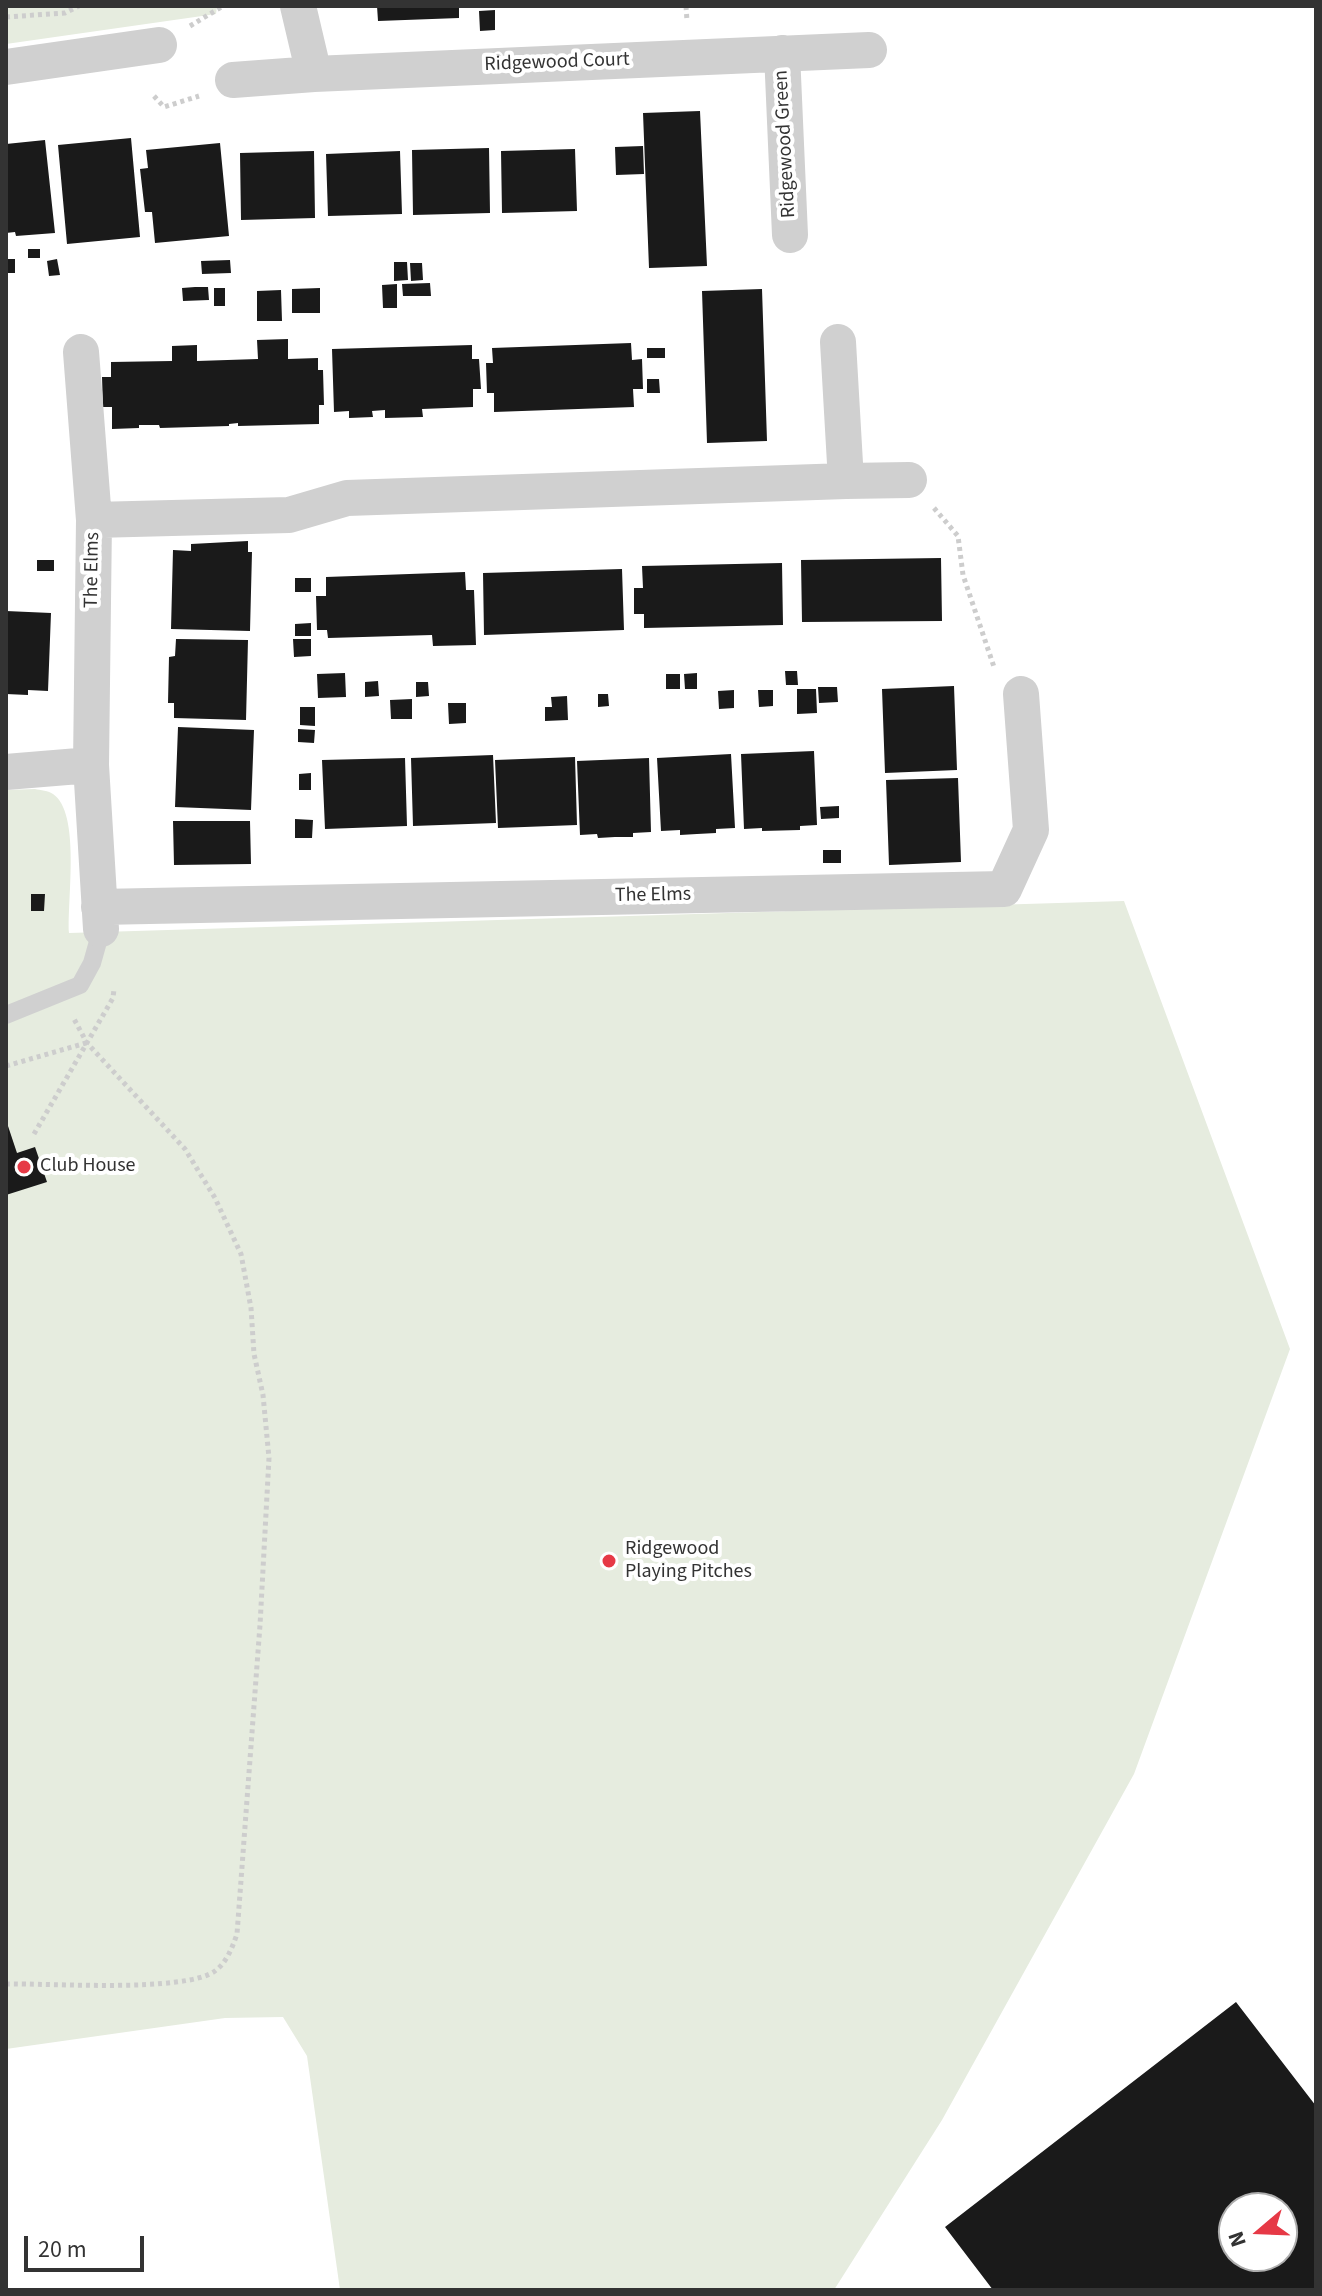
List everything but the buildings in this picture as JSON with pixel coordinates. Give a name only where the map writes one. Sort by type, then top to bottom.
[{"type":"street","points":[[298,6],[314,74]]},
{"type":"street","points":[[6,67],[159,45]]},
{"type":"street","name":"Ridgewood Court","points":[[233,80],[869,50]]},
{"type":"street","name":"Ridgewood Green","points":[[782,53],[790,235]]},
{"type":"street","points":[[838,342],[846,481]]},
{"type":"street","name":"The Elms","points":[[81,352],[94,520],[91,765],[100,919],[1004,889],[1031,830],[1021,694]]},
{"type":"street","name":"The Elms","points":[[94,520],[289,515],[347,498],[909,480]]},
{"type":"street","points":[[6,772],[91,765]]},
{"type":"lane","points":[[6,1015],[80,985],[92,963],[100,919]]},
{"type":"path","points":[[6,17],[65,13],[79,6]]},
{"type":"path","points":[[909,480],[958,536],[963,575],[1001,686],[1021,694]]},
{"type":"path","points":[[6,1066],[87,1043]]},
{"type":"path","points":[[34,1134],[87,1043]]},
{"type":"path","points":[[6,1984],[157,1984],[191,1980],[214,1972],[229,1956],[237,1934],[269,1458],[263,1395],[254,1354],[251,1308],[241,1254],[215,1198],[185,1149],[87,1043]]},
{"type":"shaded area","points":[[6,6],[217,6],[216,14],[6,44]]},
{"type":"shaded area","name":"Ridgewood Playing Pitches","points":[[35,789],[53,794],[62,804],[67,819],[71,858],[69,933],[1124,901],[1290,1349],[1134,1774],[942,2120],[834,2290],[340,2290],[307,2056],[283,2017],[225,2018],[6,2049],[6,790]]},
{"type":"place","name":"Club House","points":[[24,1167]]},
{"type":"place","name":"Ridgewood Playing Pitches","points":[[609,1561]]}]
